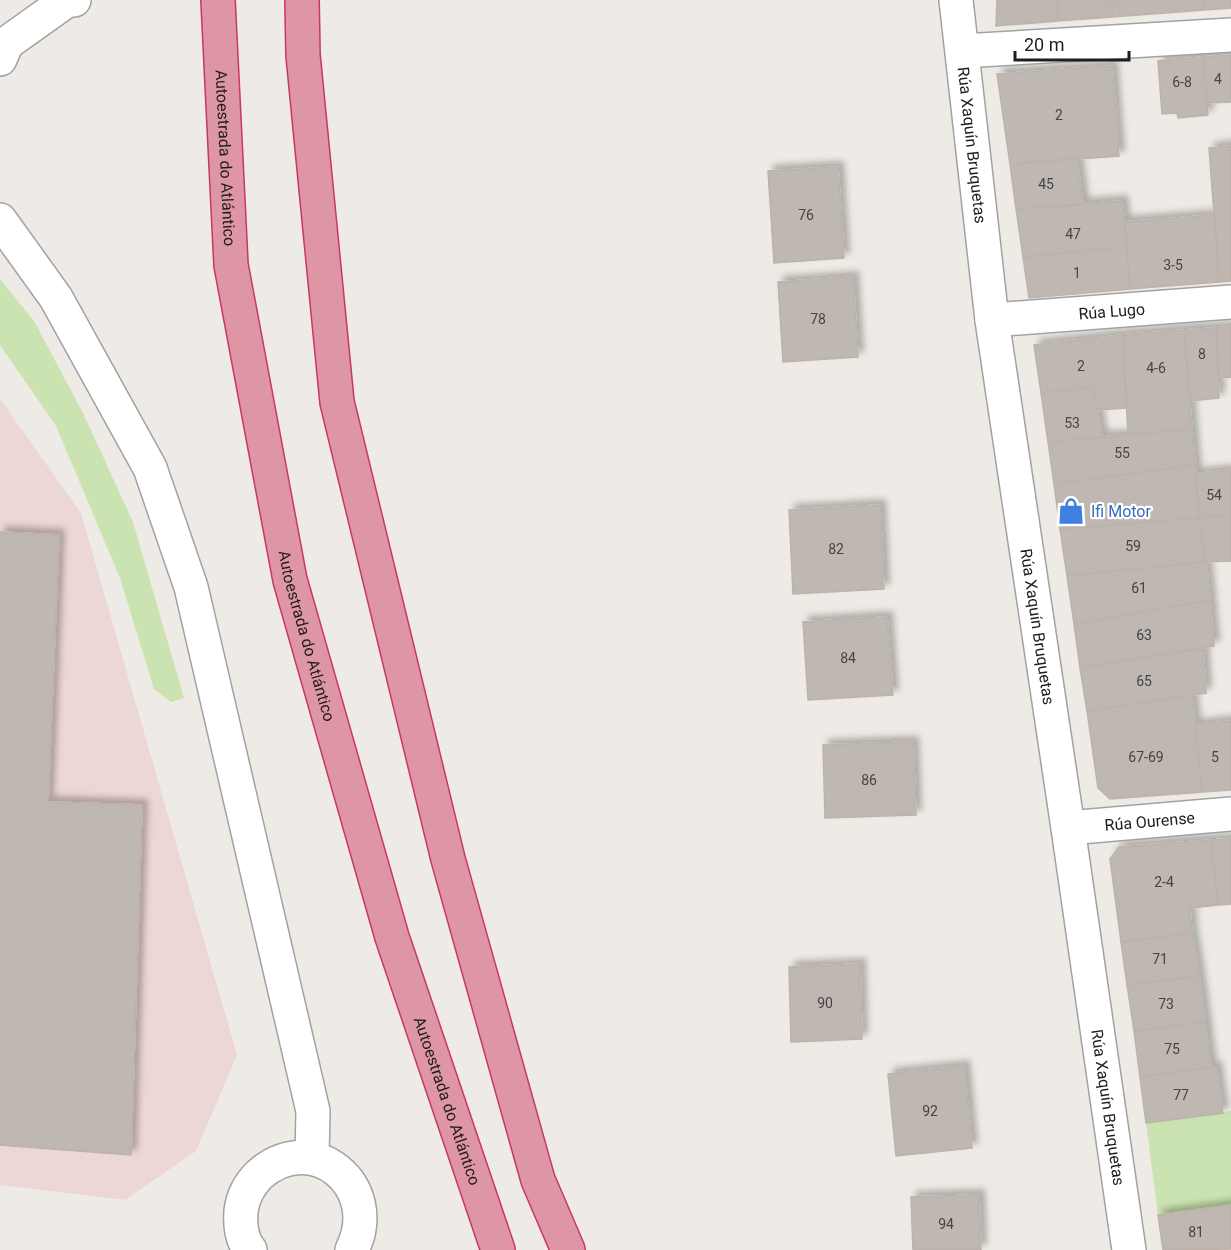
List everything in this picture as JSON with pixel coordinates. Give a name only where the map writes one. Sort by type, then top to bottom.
[{"type":"highway","name":"Autoestrada do Atlántico","points":[[218,0],[231,265],[290,580],[392,937],[498,1250]]},
{"type":"highway","points":[[302,0],[303,55],[337,402],[447,859],[538,1180],[568,1250]]},
{"type":"street","points":[[0,59],[7,44],[66,0],[74,0]]},
{"type":"street","name":"Rúa Xaquín Bruquetas","points":[[956,0],[992,320],[1129,1250]]},
{"type":"street","points":[[962,51],[1231,35]]},
{"type":"street","points":[[0,220],[56,298],[150,468],[191,587],[313,1111],[312,1158]]},
{"type":"street","name":"Rúa Lugo","points":[[992,320],[1231,302]]},
{"type":"street","name":"Rúa Ourense","points":[[1068,828],[1231,814]]},
{"type":"street","points":[[250,1250],[240,1225],[242,1199],[253,1181],[268,1167],[287,1158],[312,1158],[332,1166],[350,1183],[359,1202],[360,1230],[352,1250]]},
{"type":"shaded area","points":[[0,399],[81,513],[237,1055],[196,1151],[125,1200],[0,1185]]},
{"type":"green space","points":[[0,279],[34,321],[84,415],[133,522],[184,698],[171,702],[154,689],[120,578],[56,426],[0,345]]},
{"type":"green space","points":[[1231,1111],[1231,1205],[1158,1215],[1146,1123]]},
{"type":"building","points":[[997,0],[1057,0],[1058,21],[996,26]]},
{"type":"building","points":[[1057,0],[1112,0],[1112,17],[1058,21]]},
{"type":"building","points":[[1112,0],[1203,0],[1204,10],[1112,17]]},
{"type":"building","points":[[1203,0],[1231,0],[1231,8],[1204,10]]},
{"type":"building","points":[[1231,55],[1231,102],[1207,103],[1203,57]]},
{"type":"building","points":[[1203,57],[1208,115],[1178,118],[1177,113],[1162,114],[1158,61]]},
{"type":"building","points":[[1112,66],[1119,156],[1010,164],[997,74]]},
{"type":"building","points":[[1231,146],[1231,281],[1219,282],[1209,148]]},
{"type":"building","points":[[1077,158],[1083,205],[1016,209],[1010,164]]},
{"type":"building","points":[[838,167],[844,258],[774,263],[768,171]]},
{"type":"building","points":[[1122,201],[1127,247],[1023,257],[1016,209]]},
{"type":"building","points":[[1215,215],[1219,282],[1130,289],[1125,222]]},
{"type":"building","points":[[1127,247],[1130,289],[1029,298],[1023,257]]},
{"type":"building","points":[[853,277],[858,357],[783,362],[778,282]]},
{"type":"building","points":[[1231,327],[1231,377],[1219,378],[1216,328]]},
{"type":"building","points":[[1216,328],[1219,398],[1190,401],[1184,330]]},
{"type":"building","points":[[1184,330],[1192,429],[1128,435],[1123,335]]},
{"type":"building","points":[[1123,335],[1126,408],[1097,410],[1093,387],[1041,393],[1034,345]]},
{"type":"building","points":[[1093,387],[1102,437],[1048,442],[1041,393]]},
{"type":"building","points":[[1192,429],[1195,465],[1054,484],[1048,442]]},
{"type":"building","points":[[1195,465],[1199,518],[1060,529],[1054,484]]},
{"type":"building","points":[[1231,470],[1231,515],[1199,518],[1196,474]]},
{"type":"building","points":[[880,505],[884,589],[793,594],[789,510]]},
{"type":"building","points":[[1231,515],[1231,561],[1206,562],[1199,518]]},
{"type":"building","points":[[1199,518],[1206,562],[1067,576],[1060,529]]},
{"type":"building","points":[[0,532],[59,535],[48,802],[142,805],[131,1155],[0,1145]]},
{"type":"building","points":[[1206,562],[1210,600],[1074,624],[1067,576]]},
{"type":"building","points":[[1210,600],[1214,646],[1080,668],[1074,624]]},
{"type":"building","points":[[887,617],[893,695],[808,700],[803,622]]},
{"type":"building","points":[[1203,648],[1206,693],[1087,711],[1080,668]]},
{"type":"building","points":[[1192,695],[1202,792],[1110,799],[1098,788],[1087,711]]},
{"type":"building","points":[[1231,721],[1231,790],[1202,792],[1195,725]]},
{"type":"building","points":[[913,742],[916,815],[825,818],[823,745]]},
{"type":"building","points":[[1231,839],[1231,904],[1218,905],[1211,840]]},
{"type":"building","points":[[1211,840],[1218,905],[1190,908],[1192,933],[1121,942],[1110,859],[1119,847]]},
{"type":"building","points":[[1192,933],[1199,976],[1127,985],[1121,942]]},
{"type":"building","points":[[860,964],[862,1039],[791,1042],[789,967]]},
{"type":"building","points":[[1199,976],[1205,1022],[1134,1031],[1127,985]]},
{"type":"building","points":[[1205,1022],[1211,1067],[1140,1077],[1134,1031]]},
{"type":"building","points":[[964,1066],[972,1148],[896,1156],[888,1074]]},
{"type":"building","points":[[1216,1067],[1223,1113],[1146,1123],[1140,1077]]},
{"type":"building","points":[[979,1195],[981,1250],[913,1250],[911,1197]]},
{"type":"building","points":[[1231,1205],[1231,1249],[1163,1250],[1158,1215]]},
{"type":"place","name":"Ifi Motor","points":[[1071,511]]}]
